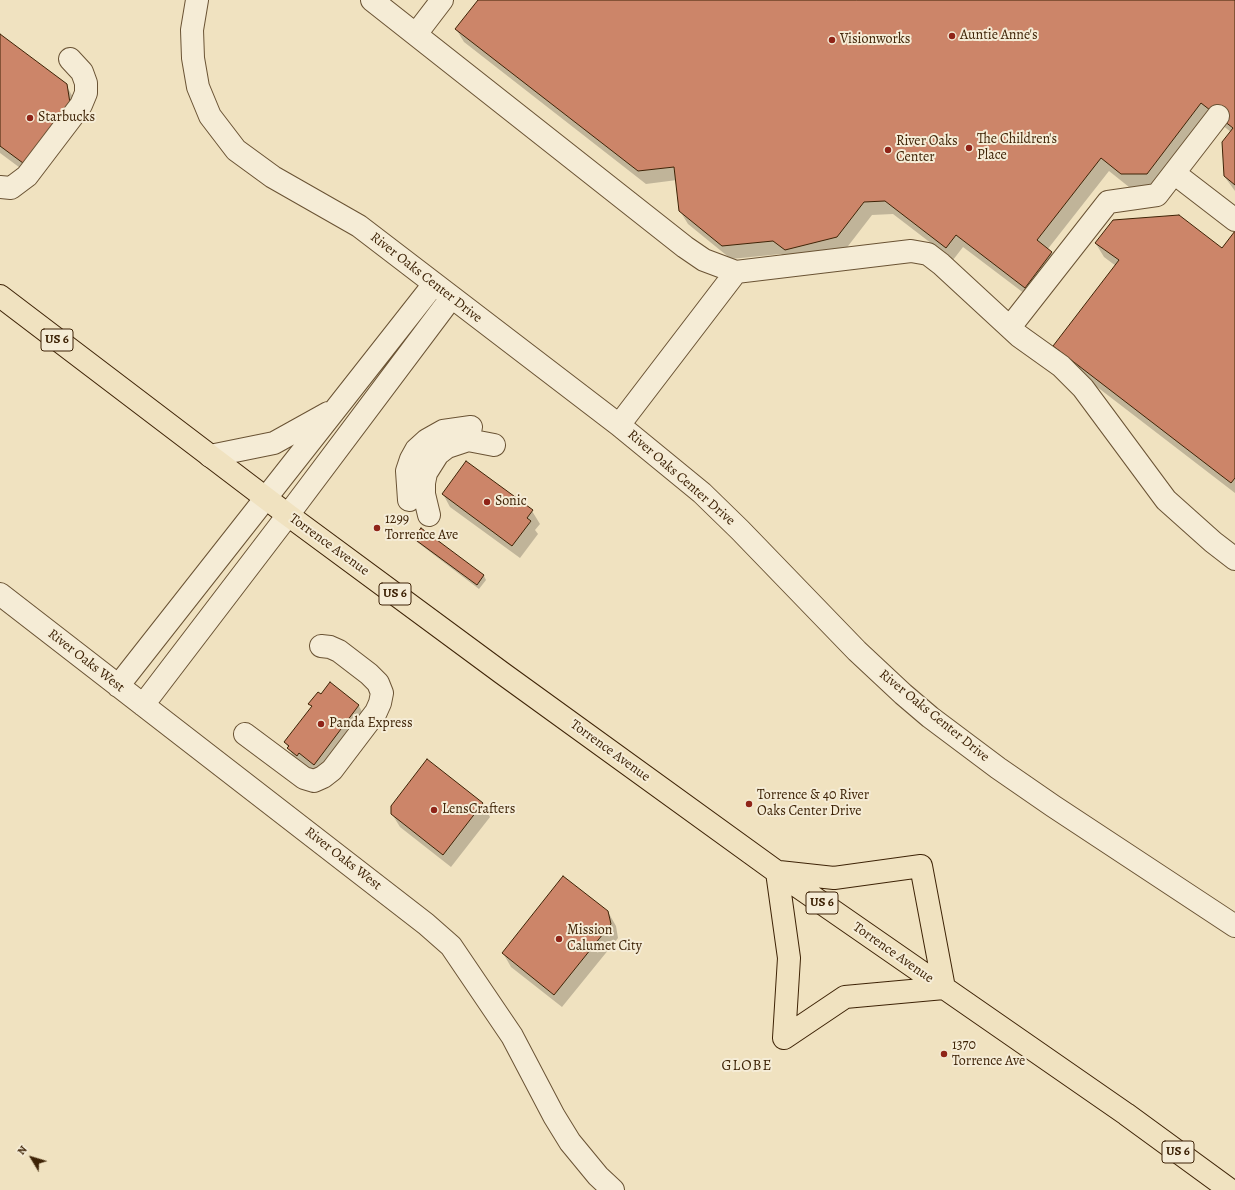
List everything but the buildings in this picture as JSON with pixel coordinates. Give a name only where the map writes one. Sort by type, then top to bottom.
[{"type":"main road","name":"Torrence Avenue","points":[[0,296],[288,515],[509,678],[777,872],[1126,1114],[1230,1190]]},
{"type":"main road","points":[[921,866],[944,988],[845,997],[784,1038],[789,958],[777,872],[834,878],[921,866]]},
{"type":"lane","name":"River Oaks Center Drive","points":[[197,0],[192,30],[193,58],[198,87],[210,116],[223,135],[236,150],[273,177],[359,226],[451,298],[619,425],[702,493],[740,530],[857,651],[908,699],[1004,772],[1235,926]]},
{"type":"lane","points":[[372,0],[685,247],[704,260],[736,272],[911,251],[928,254],[1010,328],[1061,366],[1083,388],[1166,500],[1213,542],[1235,559]]},
{"type":"lane","points":[[416,34],[442,0]]},
{"type":"lane","points":[[0,186],[11,188],[27,176],[81,105],[86,93],[86,82],[82,72],[70,59]]},
{"type":"lane","points":[[1010,328],[1108,202],[1157,195],[1218,116]]},
{"type":"lane","points":[[1174,173],[1235,220]]},
{"type":"lane","points":[[619,425],[736,272]]},
{"type":"lane","points":[[118,686],[434,284]]},
{"type":"lane","points":[[143,705],[451,298]]},
{"type":"lane","points":[[210,456],[274,443],[339,406]]},
{"type":"lane","points":[[409,500],[407,471],[411,458],[416,450],[427,440],[443,431],[471,427]]},
{"type":"lane","points":[[429,515],[424,494],[424,483],[426,473],[438,454],[447,447],[468,440],[494,445]]},
{"type":"lane","name":"River Oaks West","points":[[0,594],[420,919],[451,946],[512,1036],[554,1116],[570,1142],[598,1176],[613,1190]]},
{"type":"lane","points":[[245,734],[304,778],[314,781],[324,777],[332,770],[376,712],[380,704],[382,693],[378,683],[369,674],[339,651],[330,647],[321,646]]},
{"type":"place","name":"Auntie Anne's","points":[[952,36]]},
{"type":"place","name":"Visionworks","points":[[832,40]]},
{"type":"place","name":"Starbucks","points":[[30,118]]},
{"type":"place","name":"The Children's Place","points":[[969,148]]},
{"type":"place","name":"River Oaks Center","points":[[888,150]]},
{"type":"place","name":"Sonic","points":[[487,502]]},
{"type":"place","name":"1299 Torrence Ave","points":[[377,528]]},
{"type":"place","name":"Panda Express","points":[[321,724]]},
{"type":"place","name":"Torrence & 40 River Oaks Center Drive","points":[[749,804]]},
{"type":"place","name":"LensCrafters","points":[[434,810]]},
{"type":"place","name":"Mission Calumet City","points":[[559,939]]},
{"type":"place","name":"1370 Torrence Ave","points":[[944,1054]]},
{"type":"district","name":"GLOBE","points":[[747,1066]]}]
